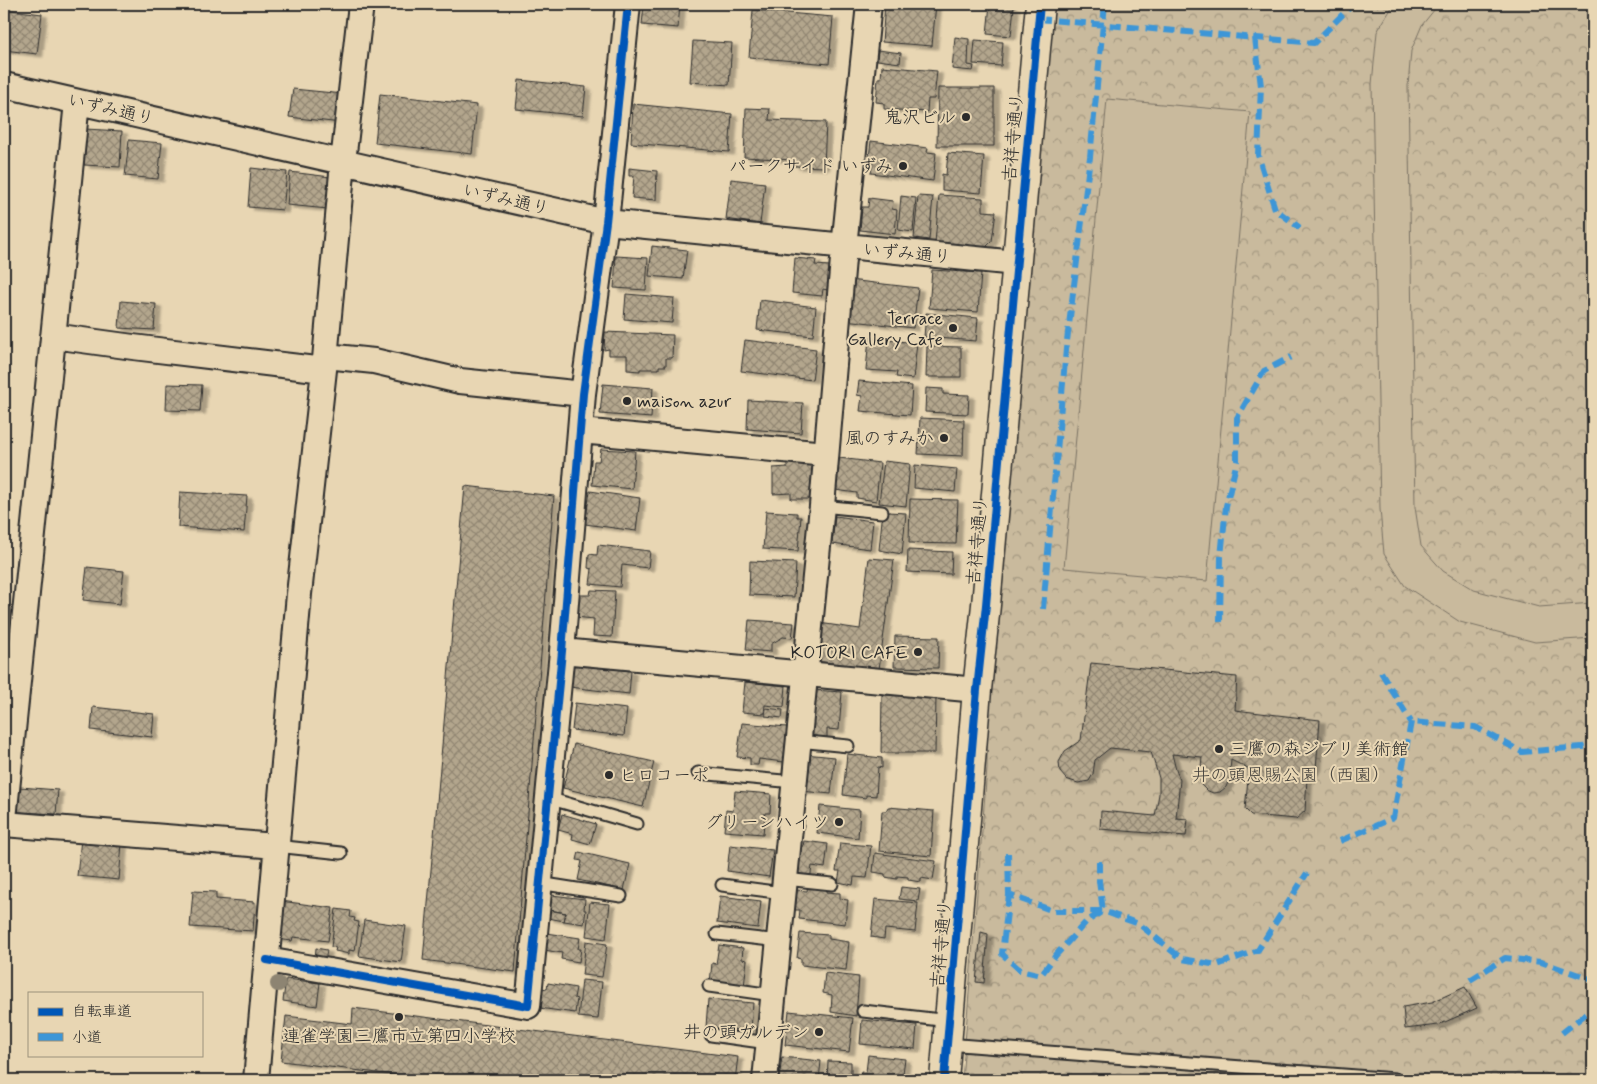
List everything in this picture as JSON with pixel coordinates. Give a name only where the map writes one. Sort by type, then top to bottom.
[{"type":"main road","name":"吉祥寺通り","points":[[944,1080],[976,690],[986,604],[1040,4]]},
{"type":"street","points":[[256,1080],[299,594],[325,363],[343,162],[361,4]]},
{"type":"street","points":[[267,960],[528,1006],[562,651],[580,431],[606,222],[628,4]]},
{"type":"street","points":[[765,1080],[822,506],[844,247],[869,4]]},
{"type":"street","name":"いずみ通り","points":[[4,85],[606,222],[1016,263]]},
{"type":"street","points":[[4,819],[77,102]]},
{"type":"street","points":[[53,336],[133,347],[325,363],[374,361],[460,381],[584,394]]},
{"type":"street","points":[[580,431],[826,454]]},
{"type":"street","points":[[562,651],[976,690]]},
{"type":"street","points":[[4,824],[276,846]]},
{"type":"lane","points":[[822,506],[882,512]]},
{"type":"lane","points":[[798,742],[848,746]]},
{"type":"lane","points":[[698,773],[794,782]]},
{"type":"lane","points":[[548,798],[638,824]]},
{"type":"lane","points":[[276,846],[341,853]]},
{"type":"lane","points":[[539,883],[621,896]]},
{"type":"lane","points":[[722,885],[784,886],[832,884]]},
{"type":"lane","points":[[718,934],[778,941]]},
{"type":"lane","points":[[708,986],[773,995]]},
{"type":"lane","points":[[863,1011],[948,1033],[1394,1079]]},
{"type":"lane","points":[[711,1035],[768,1043]]},
{"type":"green space","name":"井の頭恩賜公園（西園）","points":[[1047,4],[1593,4],[1593,1080],[962,1080],[987,769],[987,724],[993,657],[999,627],[998,610],[1002,590],[1026,317]]},
{"type":"green space","points":[[1394,4],[1439,4],[1422,25],[1411,51],[1408,86],[1415,507],[1421,546],[1443,571],[1474,590],[1539,607],[1593,603],[1593,638],[1535,642],[1460,622],[1405,586],[1384,554],[1380,509],[1372,84],[1377,32]]},
{"type":"green space","points":[[1107,99],[1250,112],[1207,581],[1064,568]]},
{"type":"building","points":[[644,4],[680,4],[678,28],[642,25]]},
{"type":"building","points":[[885,4],[936,4],[932,46],[882,42]]},
{"type":"building","points":[[990,4],[1010,4],[1010,6],[1014,7],[1011,36],[987,34]]},
{"type":"building","points":[[4,9],[42,14],[37,54],[4,50]]},
{"type":"building","points":[[753,10],[833,17],[829,64],[749,57]]},
{"type":"building","points":[[955,37],[969,39],[968,65],[974,66],[973,71],[952,69]]},
{"type":"building","points":[[975,40],[1003,42],[1001,66],[973,64]]},
{"type":"building","points":[[693,41],[732,43],[729,85],[690,82]]},
{"type":"building","points":[[878,50],[901,53],[900,63],[877,60]]},
{"type":"building","points":[[882,66],[937,71],[934,99],[928,99],[927,112],[884,109],[884,103],[876,102],[878,78],[881,78]]},
{"type":"building","points":[[519,80],[586,87],[583,116],[516,109]]},
{"type":"building","name":"鬼沢ビル","points":[[938,88],[994,88],[994,146],[937,146]]},
{"type":"building","points":[[293,89],[344,94],[341,123],[289,117]]},
{"type":"building","points":[[380,94],[477,105],[472,154],[375,143]]},
{"type":"building","points":[[633,104],[732,114],[729,152],[631,143]]},
{"type":"building","points":[[746,108],[770,109],[769,120],[826,122],[824,167],[793,166],[793,160],[744,157]]},
{"type":"building","points":[[85,129],[122,131],[120,167],[84,165]]},
{"type":"building","points":[[129,140],[162,143],[158,179],[125,176]]},
{"type":"building","name":"パークサイド いずみ","points":[[871,141],[928,148],[927,152],[936,153],[933,181],[871,173],[873,158],[869,157]]},
{"type":"building","points":[[948,153],[984,156],[981,193],[942,190],[942,174],[946,175]]},
{"type":"building","points":[[251,168],[287,172],[283,210],[248,207]]},
{"type":"building","points":[[629,168],[657,171],[656,200],[632,198],[634,176],[629,176]]},
{"type":"building","points":[[290,172],[331,177],[328,209],[287,205]]},
{"type":"building","points":[[731,179],[765,183],[760,224],[726,219]]},
{"type":"building","points":[[939,195],[983,198],[983,211],[996,212],[992,241],[985,248],[935,243]]},
{"type":"building","points":[[901,196],[916,198],[913,232],[898,230]]},
{"type":"building","points":[[918,196],[933,197],[929,240],[914,238]]},
{"type":"building","points":[[869,198],[893,201],[892,209],[897,210],[895,234],[860,230],[862,207],[868,207]]},
{"type":"building","points":[[652,246],[687,250],[683,279],[649,276]]},
{"type":"building","points":[[616,256],[648,258],[646,290],[614,288]]},
{"type":"building","points":[[795,258],[816,260],[815,265],[830,266],[827,290],[823,289],[822,296],[792,293]]},
{"type":"building","points":[[932,270],[981,273],[978,312],[929,308]]},
{"type":"building","points":[[849,280],[918,288],[913,328],[845,320]]},
{"type":"building","points":[[626,294],[674,298],[672,323],[624,319]]},
{"type":"building","points":[[760,300],[816,307],[813,336],[757,330]]},
{"type":"building","points":[[121,301],[156,304],[154,330],[119,328]]},
{"type":"building","points":[[926,313],[978,318],[976,341],[924,337]]},
{"type":"building","points":[[605,332],[673,335],[672,358],[666,358],[666,366],[659,366],[659,369],[627,370],[627,355],[609,355],[609,349],[604,350]]},
{"type":"building","points":[[869,338],[917,343],[913,379],[896,377],[897,372],[866,370]]},
{"type":"building","points":[[745,340],[816,349],[812,380],[741,371]]},
{"type":"building","points":[[927,346],[961,347],[961,377],[926,377]]},
{"type":"building","points":[[859,381],[912,386],[910,415],[860,411],[862,396],[857,395]]},
{"type":"building","points":[[167,384],[202,385],[200,411],[166,410]]},
{"type":"building","name":"maison azur","points":[[603,384],[653,388],[651,418],[600,414]]},
{"type":"building","points":[[926,388],[943,389],[943,394],[969,395],[968,414],[925,412]]},
{"type":"building","points":[[748,400],[803,403],[801,433],[747,429]]},
{"type":"building","points":[[920,418],[964,420],[963,456],[918,454]]},
{"type":"building","points":[[601,449],[635,451],[632,489],[592,485],[594,461],[599,461]]},
{"type":"building","points":[[839,458],[880,463],[876,501],[857,498],[857,493],[835,490]]},
{"type":"building","points":[[788,459],[812,459],[813,499],[791,499],[791,493],[773,494],[773,468],[788,467]]},
{"type":"building","points":[[884,461],[910,464],[906,506],[879,503]]},
{"type":"building","points":[[915,465],[957,469],[955,492],[914,488]]},
{"type":"building","points":[[465,486],[554,496],[515,972],[423,960]]},
{"type":"building","points":[[590,491],[640,498],[636,531],[585,524]]},
{"type":"building","points":[[180,492],[247,496],[244,532],[178,527]]},
{"type":"building","points":[[910,499],[958,500],[956,544],[909,543]]},
{"type":"building","points":[[766,511],[797,513],[797,517],[801,517],[798,551],[763,549]]},
{"type":"building","points":[[888,512],[906,513],[902,554],[879,550],[882,520]]},
{"type":"building","points":[[835,516],[873,521],[870,549],[832,544]]},
{"type":"building","points":[[598,545],[650,551],[648,568],[622,565],[620,587],[590,584],[592,569],[588,568],[589,554],[597,555]]},
{"type":"building","points":[[908,550],[952,552],[951,574],[907,572]]},
{"type":"building","points":[[869,558],[894,560],[879,669],[815,661],[819,623],[860,629]]},
{"type":"building","points":[[750,561],[796,563],[794,597],[749,595]]},
{"type":"building","points":[[87,567],[124,571],[120,604],[83,600]]},
{"type":"building","points":[[591,590],[615,591],[612,637],[593,636],[594,619],[575,617],[577,595],[590,595]]},
{"type":"building","points":[[749,620],[794,623],[792,638],[783,637],[771,644],[771,652],[746,650]]},
{"type":"building","points":[[895,636],[939,637],[938,668],[894,667]]},
{"type":"building","name":"三鷹の森ジブリ美術館","points":[[1091,663],[1237,677],[1235,710],[1320,720],[1316,768],[1307,778],[1305,811],[1296,819],[1251,815],[1245,809],[1249,769],[1231,760],[1229,780],[1226,787],[1220,792],[1213,793],[1201,785],[1202,757],[1172,754],[1180,780],[1176,818],[1188,819],[1186,836],[1100,829],[1101,811],[1155,816],[1159,794],[1159,778],[1151,752],[1110,748],[1095,760],[1093,774],[1089,781],[1078,783],[1066,779],[1060,772],[1059,762],[1065,751],[1081,740]]},
{"type":"building","points":[[571,664],[631,671],[629,694],[569,687]]},
{"type":"building","points":[[745,682],[786,686],[784,707],[765,705],[764,714],[742,712]]},
{"type":"building","points":[[812,690],[842,692],[839,730],[827,729],[827,739],[808,736]]},
{"type":"building","points":[[882,695],[936,696],[935,753],[881,753]]},
{"type":"building","points":[[575,703],[627,709],[624,736],[572,730]]},
{"type":"building","points":[[93,707],[154,714],[152,737],[91,730]]},
{"type":"building","points":[[766,708],[783,710],[782,718],[765,716]]},
{"type":"building","points":[[742,723],[787,727],[784,762],[759,759],[758,765],[750,765],[750,758],[737,757]]},
{"type":"building","name":"ヒロコーポ","points":[[574,744],[654,762],[643,807],[563,788]]},
{"type":"building","points":[[805,754],[835,757],[831,794],[801,791]]},
{"type":"building","points":[[847,754],[882,758],[882,768],[878,767],[876,796],[866,795],[866,798],[843,795]]},
{"type":"building","points":[[20,787],[58,790],[56,814],[18,812]]},
{"type":"building","points":[[735,791],[771,794],[770,813],[765,813],[763,834],[724,831],[726,810],[733,811]]},
{"type":"building","name":"グリーンハイツ","points":[[820,806],[860,810],[858,838],[817,833]]},
{"type":"building","points":[[888,807],[934,811],[931,856],[879,851],[882,811],[886,811]]},
{"type":"building","points":[[562,814],[596,824],[590,844],[572,839],[573,834],[558,830]]},
{"type":"building","points":[[81,839],[122,843],[119,880],[77,876]]},
{"type":"building","points":[[804,841],[828,844],[825,868],[812,866],[810,881],[794,878],[797,846],[803,846]]},
{"type":"building","points":[[840,843],[871,846],[867,878],[854,877],[853,885],[838,882],[840,871],[836,871]]},
{"type":"building","points":[[730,845],[773,850],[769,877],[727,871]]},
{"type":"building","points":[[579,852],[630,864],[624,890],[578,880],[582,861],[577,860]]},
{"type":"building","points":[[875,853],[936,861],[933,880],[921,878],[921,882],[908,880],[908,877],[897,876],[897,879],[873,872]]},
{"type":"building","points":[[808,884],[827,887],[826,892],[840,893],[840,899],[848,900],[845,924],[799,919],[800,910],[795,910],[797,890],[807,891]]},
{"type":"building","points":[[901,887],[920,889],[918,901],[899,899]]},
{"type":"building","points":[[193,891],[216,892],[216,899],[255,902],[253,931],[190,927]]},
{"type":"building","points":[[552,895],[585,899],[584,924],[564,921],[566,913],[549,910]]},
{"type":"building","points":[[720,896],[761,901],[758,928],[717,923]]},
{"type":"building","points":[[875,899],[918,903],[915,932],[885,929],[884,939],[871,937]]},
{"type":"building","points":[[281,901],[333,908],[328,941],[293,937],[292,941],[276,939]]},
{"type":"building","points":[[590,902],[610,904],[606,939],[586,936]]},
{"type":"building","points":[[336,909],[351,911],[350,917],[355,918],[354,921],[359,922],[355,951],[349,950],[349,954],[335,951],[336,948],[331,947]]},
{"type":"building","points":[[549,910],[566,913],[564,921],[548,918]]},
{"type":"building","points":[[364,920],[406,926],[401,962],[359,956]]},
{"type":"building","points":[[981,932],[988,934],[984,983],[976,982]]},
{"type":"building","points":[[547,933],[580,938],[578,949],[581,949],[579,962],[561,959],[562,953],[544,950]]},
{"type":"building","points":[[800,933],[829,935],[829,939],[849,942],[846,970],[801,965],[801,959],[797,958]]},
{"type":"building","points":[[586,941],[607,944],[602,977],[582,975]]},
{"type":"building","points":[[719,945],[743,948],[742,959],[747,960],[744,987],[710,983],[712,963],[716,964]]},
{"type":"building","points":[[316,948],[327,950],[325,961],[315,960]]},
{"type":"building","points":[[825,973],[859,977],[856,1016],[831,1012],[832,995],[823,993]]},
{"type":"building","points":[[286,979],[320,983],[317,1006],[283,1001]]},
{"type":"building","points":[[582,980],[602,982],[598,1019],[578,1017]]},
{"type":"building","points":[[548,983],[576,988],[574,998],[577,999],[575,1013],[539,1008],[542,988],[547,989]]},
{"type":"building","points":[[1465,987],[1477,1008],[1438,1025],[1405,1029],[1403,1007],[1432,1002]]},
{"type":"building","points":[[708,999],[753,1003],[751,1031],[706,1027]]},
{"type":"building","name":"連雀学園三鷹市立第四小学校","points":[[353,1008],[738,1057],[735,1080],[434,1080],[281,1061],[286,1016],[352,1024]]},
{"type":"building","name":"井の頭ガルデン","points":[[789,1011],[853,1018],[849,1052],[785,1045]]},
{"type":"building","points":[[862,1020],[917,1025],[915,1049],[860,1044]]},
{"type":"building","points":[[868,1055],[905,1059],[902,1080],[860,1080],[861,1071],[866,1072]]},
{"type":"building","points":[[782,1057],[821,1061],[819,1080],[779,1080]]},
{"type":"building","points":[[828,1061],[851,1062],[851,1080],[827,1080]]},
{"type":"marked path","points":[[1043,609],[1066,349],[1090,157],[1105,4]]},
{"type":"marked path","points":[[1038,19],[1314,43],[1353,4]]},
{"type":"marked path","points":[[1255,38],[1261,86],[1258,155],[1275,209],[1300,228]]},
{"type":"marked path","points":[[1220,622],[1221,557],[1226,506],[1237,461],[1237,418],[1264,371],[1291,357]]},
{"type":"marked path","points":[[1381,672],[1411,722]]},
{"type":"marked path","points":[[1340,841],[1393,818],[1411,722],[1475,727],[1522,752],[1593,746]]},
{"type":"marked path","points":[[1008,853],[1009,895],[1054,911],[1103,911],[1139,924],[1182,959],[1217,965],[1258,950],[1307,873]]},
{"type":"marked path","points":[[1009,895],[1002,954],[1020,970],[1041,975],[1056,955],[1086,922],[1103,911],[1099,881],[1099,861]]},
{"type":"marked path","points":[[1470,980],[1505,958],[1541,962],[1593,980]]},
{"type":"marked path","points":[[1562,1033],[1593,1008]]},
{"type":"cycle path","points":[[267,960],[528,1006],[562,651],[583,394],[606,222],[628,4]]},
{"type":"cycle path","points":[[944,1080],[977,690],[1040,4]]},
{"type":"place","name":"鬼沢ビル","points":[[966,117]]},
{"type":"place","name":"パークサイド いずみ","points":[[903,166]]},
{"type":"place","name":"Terrace Gallery Cafe","points":[[953,328]]},
{"type":"place","name":"maison azur","points":[[627,401]]},
{"type":"place","name":"風のすみか","points":[[944,438]]},
{"type":"place","name":"KOTORI CAFE","points":[[918,652]]},
{"type":"place","name":"三鷹の森ジブリ美術館","points":[[1219,749]]},
{"type":"place","name":"ヒロコーポ","points":[[609,775]]},
{"type":"place","name":"グリーンハイツ","points":[[839,822]]},
{"type":"place","name":"連雀学園三鷹市立第四小学校","points":[[399,1017]]},
{"type":"place","name":"井の頭ガルデン","points":[[819,1032]]}]
